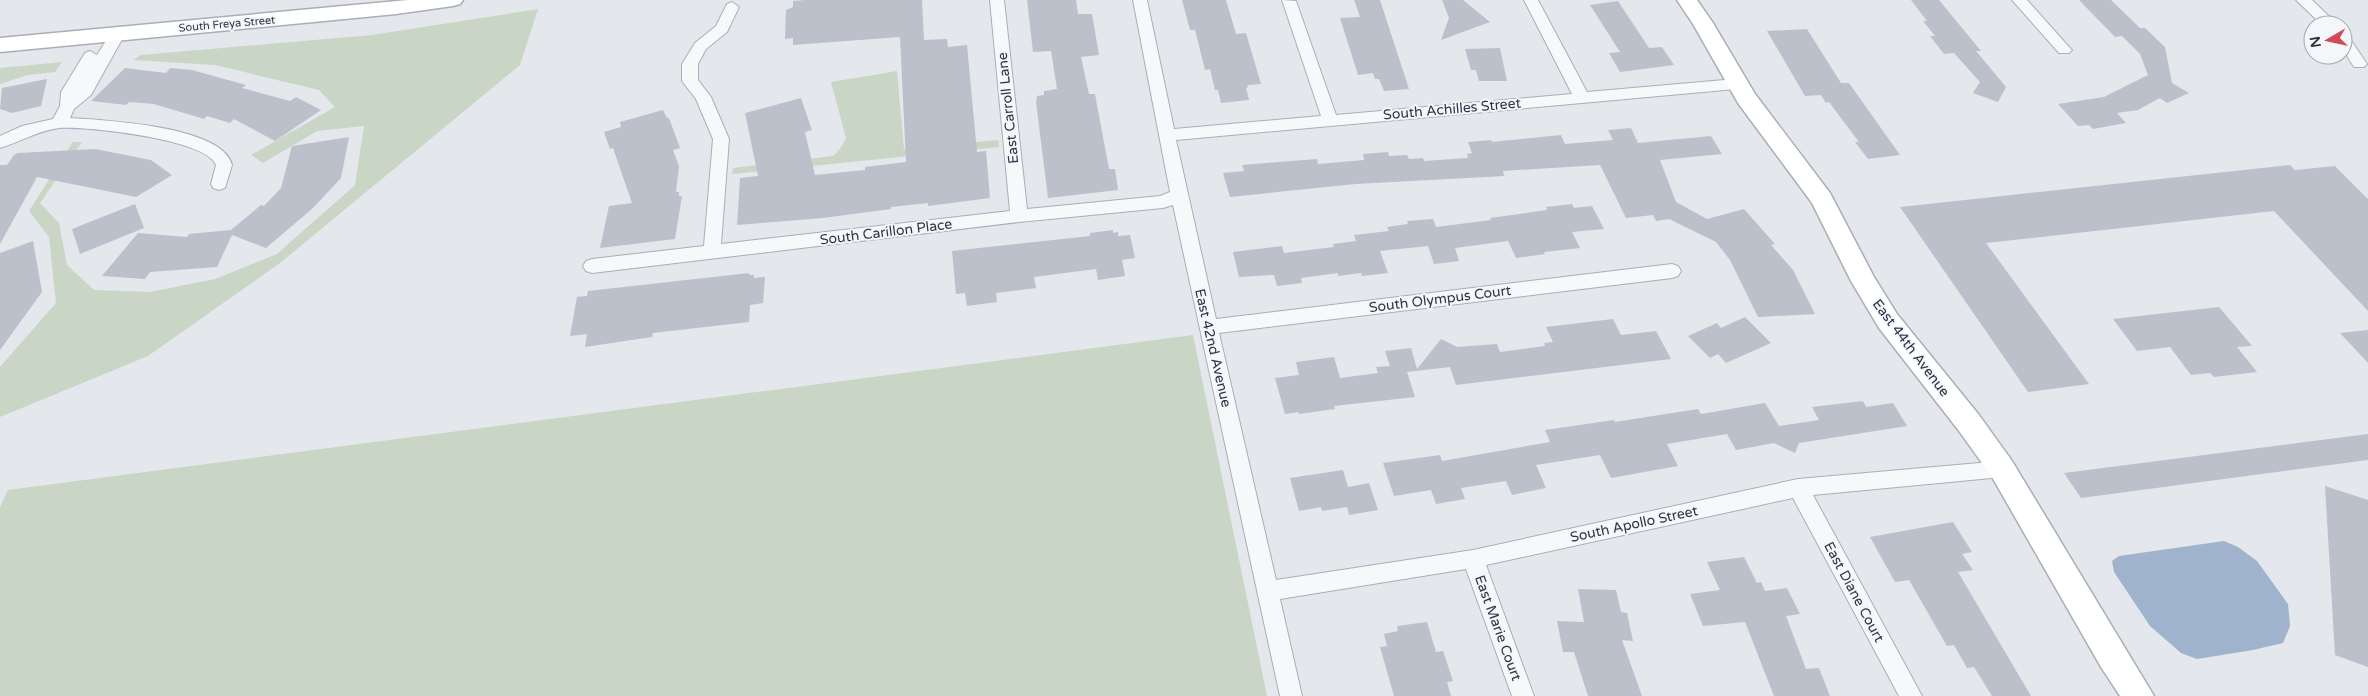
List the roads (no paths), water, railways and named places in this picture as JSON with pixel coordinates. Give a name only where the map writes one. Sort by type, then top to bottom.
[{"type":"street","name":"South Freya Street","points":[[0,46],[387,9],[454,0]]},
{"type":"street","name":"East Carroll Lane","points":[[997,0],[1019,216]]},
{"type":"street","name":"East 42nd Avenue","points":[[1140,0],[1179,195],[1292,696]]},
{"type":"street","points":[[1531,0],[1582,98]]},
{"type":"street","name":"East 44th Avenue","points":[[1687,0],[1703,23],[1736,84],[1825,204],[1861,276],[1888,321],[1969,423],[2002,469],[2112,657],[2138,696]]},
{"type":"street","points":[[2019,0],[2064,50]]},
{"type":"street","points":[[2303,0],[2320,15]]},
{"type":"street","points":[[1290,1],[1330,120]]},
{"type":"street","points":[[712,252],[721,139],[703,97],[690,81],[690,64],[700,46],[722,29],[732,7]]},
{"type":"street","points":[[59,123],[68,106],[69,92],[110,35]]},
{"type":"street","points":[[2353,55],[2359,64]]},
{"type":"street","name":"South Achilles Street","points":[[1168,135],[1736,84]]},
{"type":"street","points":[[0,142],[28,130],[59,123],[132,128],[172,136],[210,148],[222,159],[225,169],[219,184]]},
{"type":"street","name":"South Carillon Place","points":[[592,266],[1019,216],[1163,202],[1179,195]]},
{"type":"street","name":"South Olympus Court","points":[[1208,327],[1672,271]]},
{"type":"street","name":"South Apollo Street","points":[[1268,591],[1473,559],[1798,488],[2002,469]]},
{"type":"street","name":"East Diane Court","points":[[1798,488],[1910,696]]},
{"type":"street","name":"East Marie Court","points":[[1473,559],[1523,696]]},
{"type":"water","points":[[2224,541],[2238,547],[2257,561],[2288,604],[2290,626],[2283,643],[2197,659],[2181,653],[2150,626],[2114,572],[2112,561],[2119,556]]}]
